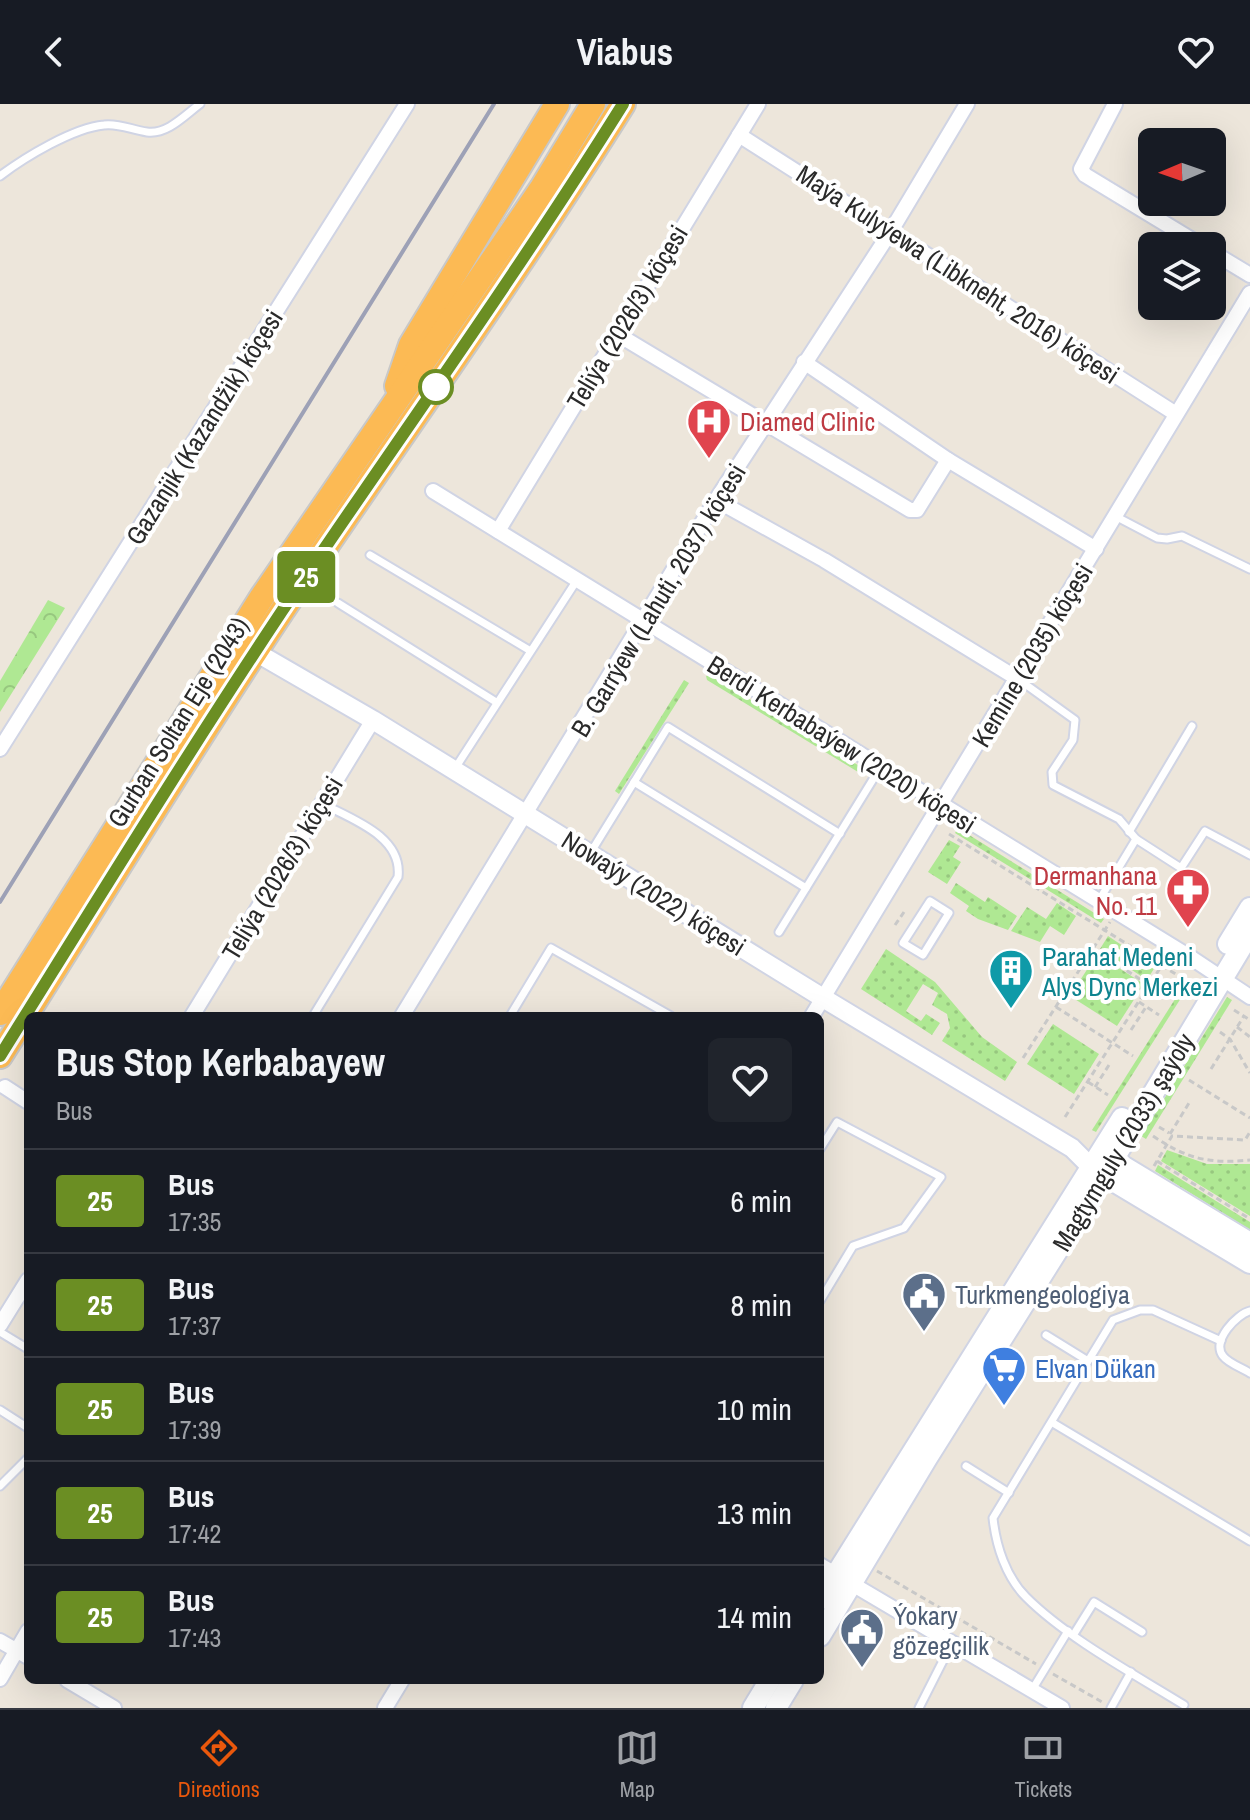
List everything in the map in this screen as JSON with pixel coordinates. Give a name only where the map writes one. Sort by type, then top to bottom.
[{"type":"highway","points":[[389,413],[411,345],[557,104]]},
{"type":"highway","name":"Gurban Soltan Eje (2043)","points":[[26,1012],[245,646],[389,413],[542,188],[593,104]]},
{"type":"highway","name":"Gurban Soltan Eje (2043)","points":[[0,1013],[245,646],[571,186],[623,104]]},
{"type":"highway","name":"Gurban Soltan Eje (2043)","points":[[0,1056],[24,1016]]},
{"type":"main road","name":"Magtymguly (2033) şaýoly","points":[[824,1594],[927,1458],[1216,975],[1250,908]]},
{"type":"main road","name":"Magtymguly (2033) şaýoly","points":[[1216,975],[1250,933]]},
{"type":"main road","name":"Nowaýy (2022) köçesi","points":[[1102,1164],[1250,1243]]},
{"type":"main road","name":"Nowaýy (2022) köçesi","points":[[1102,1164],[1250,1263]]},
{"type":"main road","name":"Magtymguly (2033) şaýoly","points":[[824,1620],[836,1574]]},
{"type":"main road","points":[[753,1708],[768,1684]]},
{"type":"main road","points":[[776,1708],[791,1684]]},
{"type":"street","name":"Gazanjik (Kazandžik) köçesi","points":[[0,749],[407,104]]},
{"type":"street","name":"Teliýa (2026/3) köçesi","points":[[498,531],[758,104]]},
{"type":"street","name":"B. Garrýew (Lahuti, 2037) köçesi","points":[[404,1012],[716,500],[891,231],[967,104]]},
{"type":"street","points":[[1115,104],[1081,169],[1085,175],[1179,232]]},
{"type":"street","name":"Maýa Kulyýewa (Libkneht, 2016) köçesi","points":[[739,135],[1176,414]]},
{"type":"street","points":[[1226,260],[1250,275]]},
{"type":"street","name":"Kemine (2035) köçesi","points":[[814,1012],[1250,293]]},
{"type":"street","points":[[617,334],[910,510],[917,510],[948,460]]},
{"type":"street","points":[[804,362],[948,460],[1096,549]]},
{"type":"street","name":"Berdi Kerbabaýew (2020) köçesi","points":[[433,491],[1250,997]]},
{"type":"street","points":[[716,500],[824,560],[1018,679]]},
{"type":"street","name":"Nowaýy (2022) köçesi","points":[[245,646],[373,720],[823,998],[1102,1164]]},
{"type":"street","name":"Teliýa (2026/3) köçesi","points":[[194,1012],[373,720]]},
{"type":"street","points":[[5,1087],[24,1099]]},
{"type":"street","points":[[0,1325],[24,1286]]},
{"type":"street","points":[[836,1574],[1062,1708]]},
{"type":"street","points":[[0,1641],[22,1654],[0,1679]]},
{"type":"street","points":[[74,1684],[114,1708]]},
{"type":"street","points":[[385,1708],[400,1684]]},
{"type":"lane","points":[[0,176],[46,148],[91,128],[118,125],[158,132],[200,104]]},
{"type":"lane","points":[[1115,516],[1157,538],[1182,536],[1250,569]]},
{"type":"lane","points":[[370,555],[529,650]]},
{"type":"lane","points":[[454,770],[577,580]]},
{"type":"lane","points":[[338,603],[496,702]]},
{"type":"lane","points":[[1018,679],[1075,720],[1073,740],[1054,765],[1051,775],[1053,785],[1119,819],[1136,839],[1181,868],[1205,831],[1250,855]]},
{"type":"lane","points":[[1129,832],[1192,726]]},
{"type":"lane","points":[[590,854],[668,727],[840,834]]},
{"type":"lane","points":[[779,932],[880,768]]},
{"type":"lane","points":[[634,782],[806,888]]},
{"type":"lane","points":[[315,1012],[398,877],[399,866],[390,846],[377,834],[321,803]]},
{"type":"lane","points":[[1098,902],[1136,839]]},
{"type":"lane","points":[[930,901],[949,913],[923,955],[903,943],[930,901]]},
{"type":"lane","points":[[512,1012],[551,948],[664,1012]]},
{"type":"lane","points":[[824,1143],[837,1122],[941,1177],[904,1228],[853,1246],[824,1294]]},
{"type":"lane","points":[[1184,1705],[1071,1632],[1024,1596],[1004,1564],[995,1539],[993,1518],[1113,1320],[1140,1310],[1153,1310],[1221,1341]]},
{"type":"lane","points":[[1250,1311],[1236,1318],[1221,1341],[1223,1356],[1250,1373]]},
{"type":"lane","points":[[0,1332],[24,1347]]},
{"type":"lane","points":[[1046,1335],[1088,1361]]},
{"type":"lane","points":[[0,1410],[24,1425]]},
{"type":"lane","points":[[1053,1423],[1250,1541]]},
{"type":"lane","points":[[0,1486],[24,1462]]},
{"type":"lane","points":[[966,1466],[1009,1493]]},
{"type":"lane","points":[[1032,1690],[1094,1602],[1142,1632]]},
{"type":"lane","points":[[919,1708],[952,1643]]},
{"type":"lane","points":[[1112,1708],[1131,1672]]},
{"type":"path","points":[[949,834],[1182,978]]},
{"type":"path","points":[[895,925],[904,912]]},
{"type":"path","points":[[1023,1058],[1110,922]]},
{"type":"path","points":[[1093,949],[1149,985]]},
{"type":"path","points":[[1065,1117],[1162,965]]},
{"type":"path","points":[[1139,1002],[1159,1015]]},
{"type":"path","points":[[1056,1007],[1133,1056]]},
{"type":"path","points":[[1131,1030],[1146,1007]]},
{"type":"path","points":[[1234,1010],[1250,1020]]},
{"type":"path","points":[[1211,1069],[1244,1016]]},
{"type":"path","points":[[1237,1027],[1250,1037]]},
{"type":"path","points":[[1220,1032],[1230,1039],[1250,1073]]},
{"type":"path","points":[[1095,1087],[1109,1065]]},
{"type":"path","points":[[1189,1080],[1250,1118]]},
{"type":"path","points":[[1088,1082],[1108,1095]]},
{"type":"path","points":[[1152,1170],[1189,1103]]},
{"type":"path","points":[[1159,1127],[1171,1135],[1245,1140]]},
{"type":"path","points":[[1245,1140],[1250,1132]]},
{"type":"path","points":[[1153,1136],[1181,1154],[1207,1161],[1250,1160]]},
{"type":"path","points":[[1245,1140],[1250,1147]]},
{"type":"path","points":[[1157,1161],[1250,1219]]},
{"type":"path","points":[[872,1569],[1112,1708]]},
{"type":"green space","points":[[48,600],[65,608],[0,712],[0,681]]},
{"type":"green space","points":[[710,675],[866,770],[867,774],[863,775],[707,680],[706,676]]},
{"type":"green space","points":[[684,680],[689,683],[619,794],[615,791]]},
{"type":"green space","points":[[958,828],[1104,919],[1101,923],[955,833]]},
{"type":"green space","points":[[949,840],[960,846],[953,857],[961,862],[947,884],[928,872]]},
{"type":"green space","points":[[956,883],[985,902],[988,897],[1017,916],[1008,930],[966,911],[969,906],[950,893]]},
{"type":"green space","points":[[1057,903],[1076,916],[1064,935],[1050,926],[1040,942],[1011,931],[1027,907],[1046,919]]},
{"type":"green space","points":[[1108,936],[1155,967],[1147,980],[1100,949]]},
{"type":"green space","points":[[886,949],[935,982],[982,1037],[1017,1062],[1005,1081],[942,1041],[950,1028],[947,1014],[932,1005],[938,993],[923,984],[906,1011],[921,1021],[926,1014],[940,1023],[932,1035],[861,989]]},
{"type":"green space","points":[[1097,954],[1144,984],[1117,1026],[1070,996]]},
{"type":"green space","points":[[1184,985],[1188,987],[1096,1132],[1092,1130]]},
{"type":"green space","points":[[1227,997],[1232,1000],[1146,1139],[1141,1136]]},
{"type":"green space","points":[[1053,1024],[1099,1054],[1074,1094],[1027,1064]]},
{"type":"green space","points":[[1167,1150],[1207,1164],[1250,1164],[1250,1216],[1161,1161]]},
{"type":"green space","points":[[1158,1165],[1250,1222],[1250,1230],[1155,1171]]},
{"type":"railway","points":[[0,902],[494,104]]},
{"type":"bus line","name":"25","points":[[28,1012],[283,610],[396,447],[623,104]]},
{"type":"bus line","name":"25","points":[[0,1056],[24,1018]]},
{"type":"place","name":"Diamed Clinic","points":[[709,460]]},
{"type":"place","name":"Dermanhana No. 11","points":[[1188,929]]},
{"type":"place","name":"Parahat Medeni Alys Dync Merkezi","points":[[1011,1010]]},
{"type":"place","name":"Turkmengeologiya","points":[[924,1333]]},
{"type":"place","name":"Elvan Dükan","points":[[1004,1407]]},
{"type":"place","name":"Ýokary gözegçilik","points":[[862,1669]]}]
